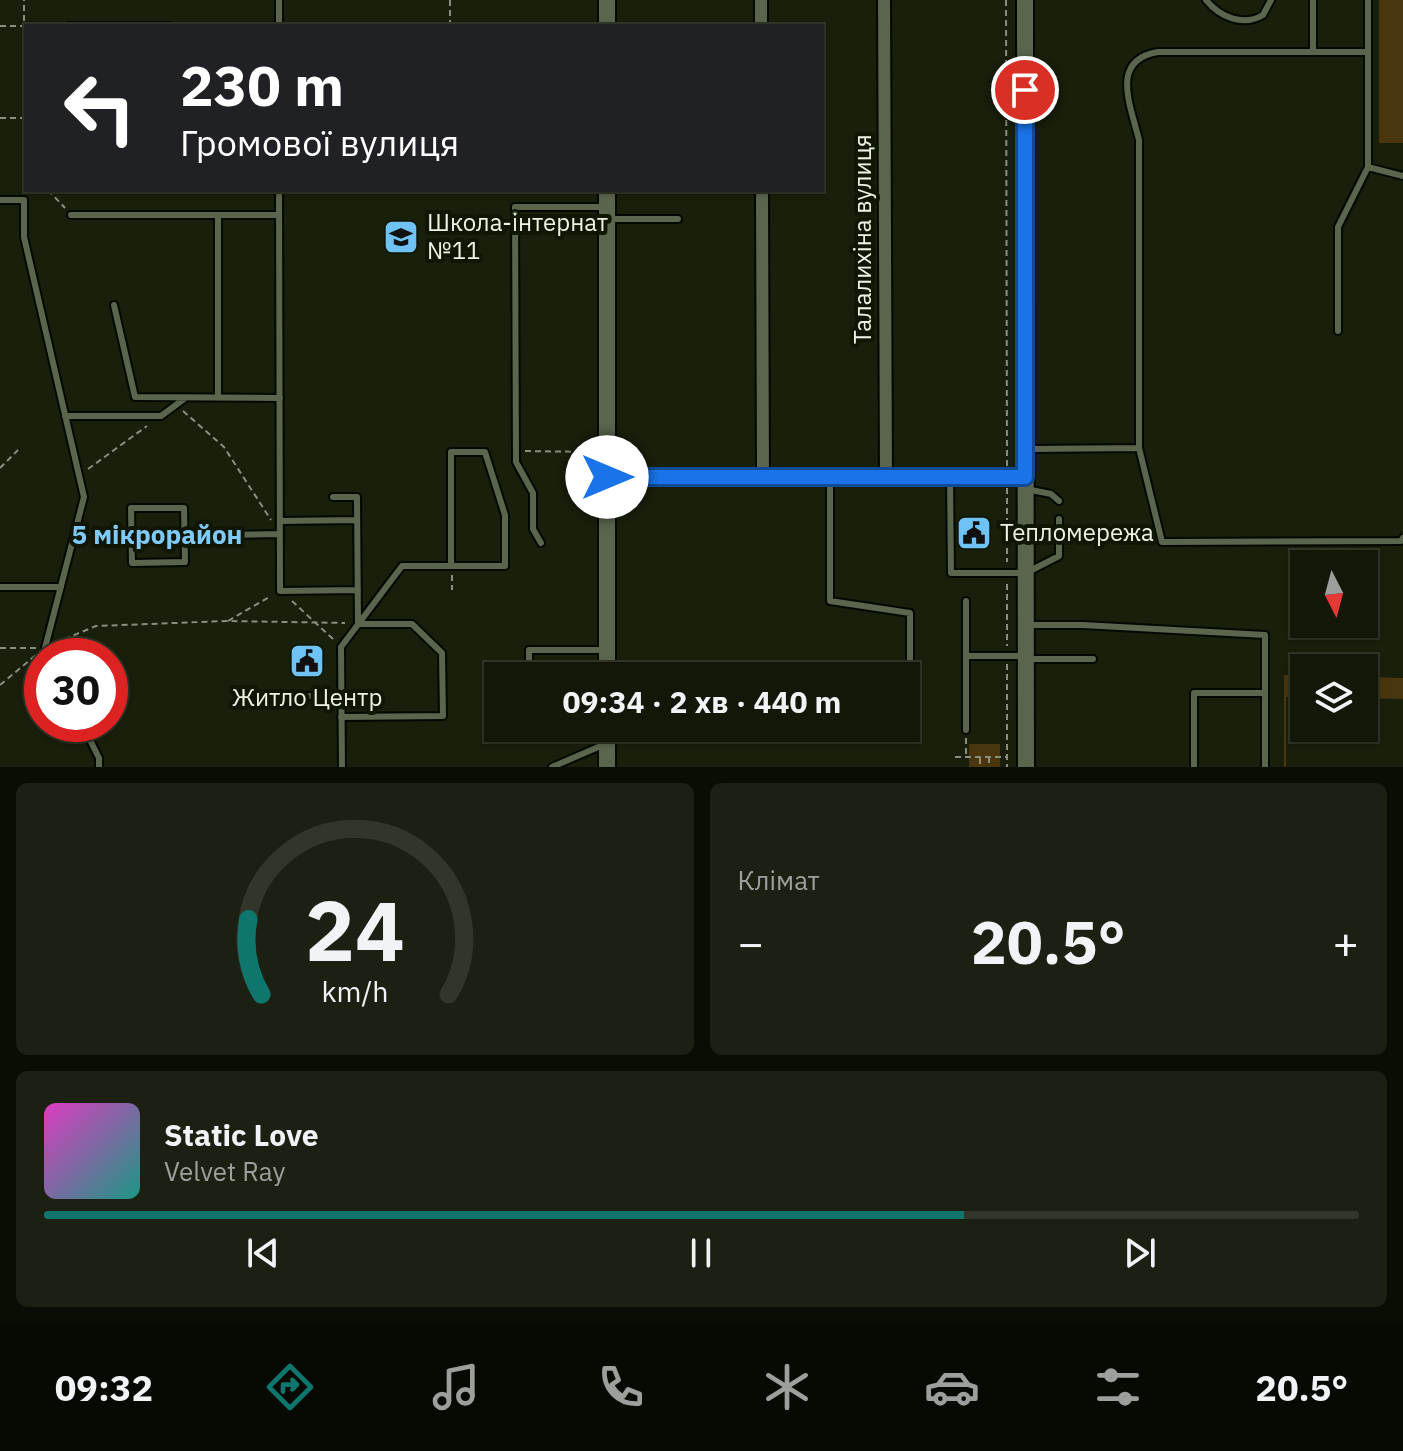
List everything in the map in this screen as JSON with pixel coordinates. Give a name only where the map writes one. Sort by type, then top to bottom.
[{"type":"street","points":[[607,0],[607,24]]},
{"type":"street","points":[[761,0],[761,24]]},
{"type":"street","name":"Талалихіна вулиця","points":[[884,0],[886,477]]},
{"type":"street","points":[[1025,0],[1026,767]]},
{"type":"street","points":[[762,192],[763,477]]},
{"type":"street","points":[[607,205],[607,662]]},
{"type":"street","points":[[607,477],[1007,477],[1026,483]]},
{"type":"street","points":[[607,742],[607,767]]},
{"type":"lane","points":[[279,0],[279,24]]},
{"type":"lane","points":[[1206,0],[1227,17],[1245,20],[1263,15],[1271,0]]},
{"type":"lane","points":[[1313,0],[1313,52]]},
{"type":"lane","points":[[1338,331],[1338,227],[1368,167],[1368,0]]},
{"type":"lane","points":[[1368,52],[1158,52],[1144,54],[1133,63],[1127,76],[1127,90],[1139,140],[1139,448],[1162,542],[1401,541],[1403,538]]},
{"type":"lane","points":[[1368,167],[1403,176]]},
{"type":"lane","points":[[279,192],[280,591],[358,590]]},
{"type":"lane","points":[[0,200],[24,200],[24,237],[84,497],[48,638]]},
{"type":"lane","points":[[541,543],[533,529],[533,493],[516,462],[515,207],[607,205],[678,219]]},
{"type":"lane","points":[[71,215],[279,215]]},
{"type":"lane","points":[[218,215],[218,398]]},
{"type":"lane","points":[[114,305],[135,397],[280,398]]},
{"type":"lane","points":[[65,416],[161,416],[186,397]]},
{"type":"lane","points":[[1026,449],[1139,448]]},
{"type":"lane","points":[[342,767],[341,647],[402,566],[451,566],[505,566],[505,515],[485,452],[451,452],[451,566]]},
{"type":"lane","points":[[830,477],[830,601],[910,613],[910,662]]},
{"type":"lane","points":[[950,477],[951,573],[1026,573],[1059,556],[1059,519]]},
{"type":"lane","points":[[1026,483],[1059,501]]},
{"type":"lane","points":[[333,497],[357,497],[358,624]]},
{"type":"lane","points":[[131,508],[184,508],[188,535],[185,562],[132,563],[131,508]]},
{"type":"lane","points":[[280,521],[357,520]]},
{"type":"lane","points":[[221,535],[280,534]]},
{"type":"lane","points":[[0,587],[61,587]]},
{"type":"lane","points":[[966,601],[966,730]]},
{"type":"lane","points":[[341,717],[443,716],[442,653],[412,624],[358,624]]},
{"type":"lane","points":[[1026,625],[1265,635],[1265,767]]},
{"type":"lane","points":[[529,662],[529,650],[607,650]]},
{"type":"lane","points":[[966,656],[1093,659]]},
{"type":"lane","points":[[1194,767],[1194,693],[1265,693]]},
{"type":"lane","points":[[276,696],[341,696]]},
{"type":"lane","points":[[91,742],[99,758],[99,767]]},
{"type":"lane","points":[[552,767],[596,742]]},
{"type":"path","points":[[0,26],[24,26],[24,0]]},
{"type":"path","points":[[450,0],[450,24]]},
{"type":"path","points":[[1006,0],[1007,767]]},
{"type":"path","points":[[0,118],[24,118]]},
{"type":"path","points":[[24,192],[24,200]]},
{"type":"path","points":[[50,192],[71,215]]},
{"type":"path","points":[[176,405],[224,447],[280,534]]},
{"type":"path","points":[[79,475],[161,416]]},
{"type":"path","points":[[0,468],[18,450]]},
{"type":"path","points":[[516,451],[592,451]]},
{"type":"path","points":[[452,577],[452,590]]},
{"type":"path","points":[[227,621],[280,591],[341,647]]},
{"type":"path","points":[[68,638],[96,626],[227,621],[358,624]]},
{"type":"path","points":[[0,648],[24,648]]},
{"type":"path","points":[[0,685],[24,665]]},
{"type":"path","points":[[966,730],[966,757]]},
{"type":"path","points":[[955,757],[1007,757]]},
{"type":"path","points":[[980,757],[980,767]]},
{"type":"path","points":[[989,757],[989,767]]},
{"type":"shaded area","points":[[1379,0],[1403,0],[1403,143],[1379,143]]},
{"type":"shaded area","points":[[1284,675],[1290,675],[1290,697],[1286,697],[1284,767]]},
{"type":"shaded area","points":[[1378,677],[1403,678],[1403,699],[1378,698]]},
{"type":"shaded area","points":[[969,744],[1000,744],[1000,767],[969,767]]},
{"type":"place","name":"Школа-інтернат №11","points":[[401,237]]},
{"type":"place","name":"Тепломережа","points":[[974,533]]},
{"type":"place","name":"Житло Центр","points":[[307,661]]},
{"type":"district","name":"5 мікрорайон","points":[[157,535]]},
{"type":"route","points":[[607,477],[1025,477],[1025,90]]}]
